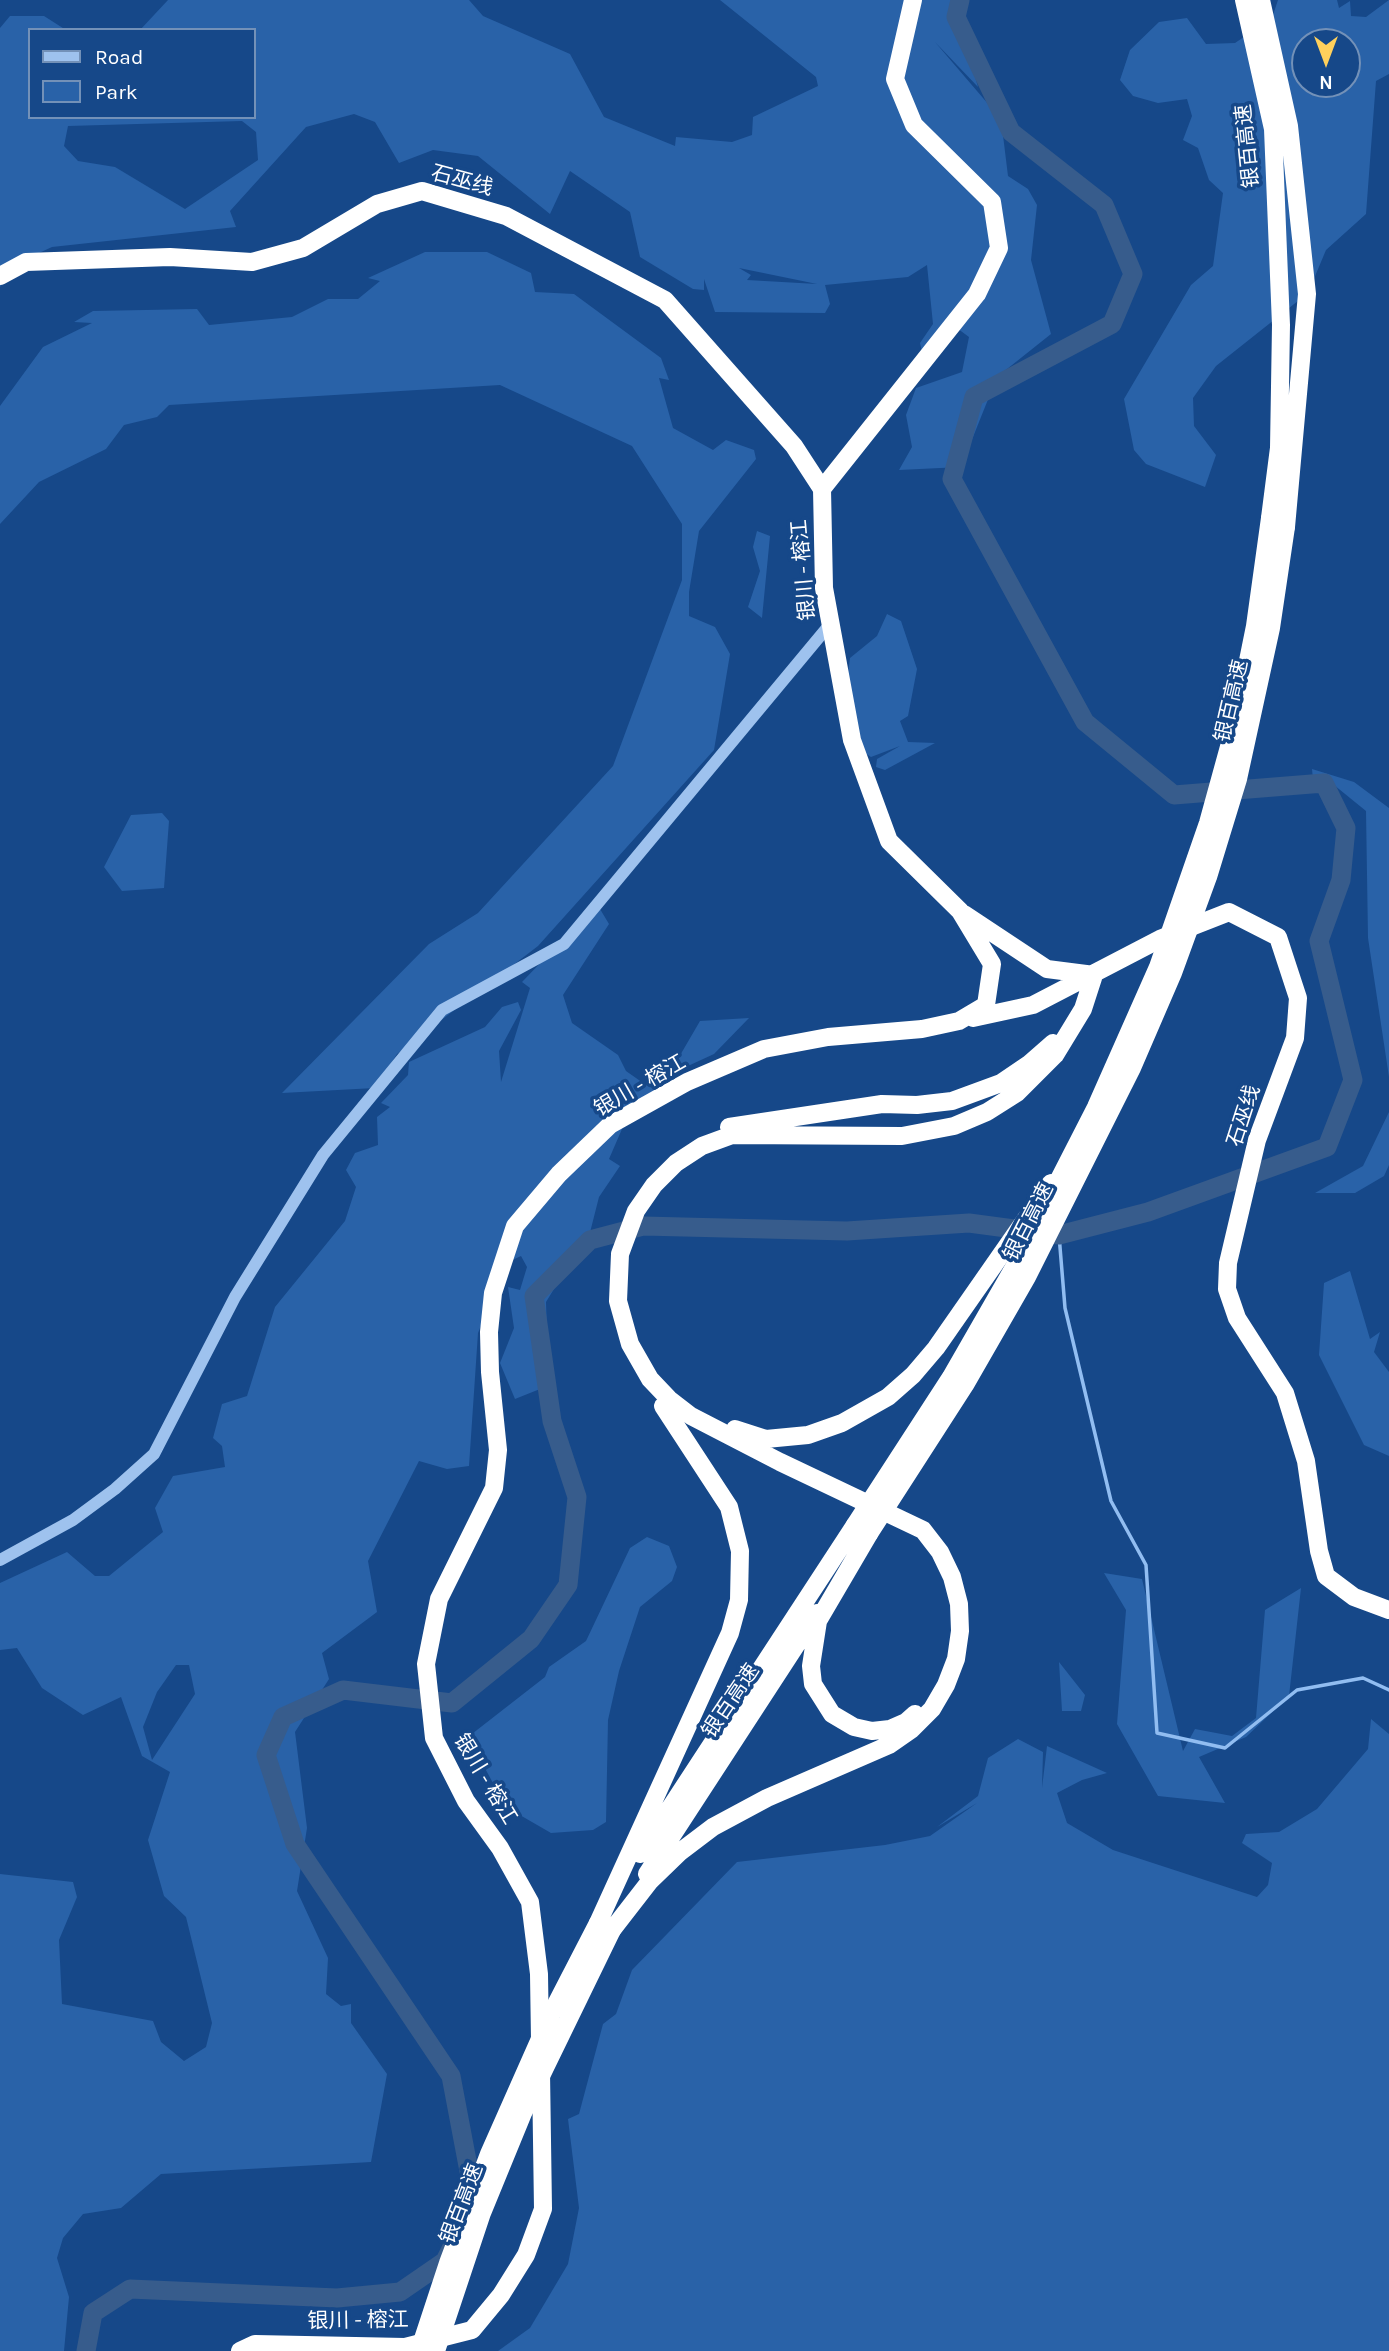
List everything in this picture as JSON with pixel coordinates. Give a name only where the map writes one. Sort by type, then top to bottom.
[{"type":"highway","name":"银川 - 榕江","points":[[240,2351],[255,2344],[405,2347],[472,2330],[501,2295],[526,2255],[543,2209],[539,1975],[530,1902],[500,1848],[466,1801],[434,1738],[426,1664],[439,1599],[494,1488],[498,1450],[489,1332],[493,1293],[515,1226],[559,1174],[610,1125],[687,1082],[764,1049],[828,1037],[922,1029],[959,1021],[986,1005],[992,964],[960,911],[889,841],[852,740],[824,589],[822,489],[977,294],[999,248],[992,202],[914,124],[895,79],[913,0]]},
{"type":"highway","name":"银百高速","points":[[862,1530],[940,1425],[1020,1288],[1110,1114],[1158,1009],[1208,877],[1238,779],[1271,628],[1278,523],[1281,325],[1273,129],[1244,0]]},
{"type":"highway","name":"银百高速","points":[[419,2351],[447,2263],[498,2130],[551,2014],[605,1926],[691,1802],[862,1530],[981,1326],[1118,1061],[1153,979],[1208,823],[1246,676],[1278,523],[1307,294],[1289,126],[1261,0]]},
{"type":"highway","name":"石巫线","points":[[0,276],[26,262],[170,257],[252,262],[303,248],[377,204],[422,191],[506,216],[665,300],[794,446],[822,489]]},
{"type":"highway","points":[[960,911],[1047,969],[1094,975]]},
{"type":"highway","name":"石巫线","points":[[1094,975],[1160,939],[1229,912],[1278,937],[1298,998],[1295,1038],[1258,1140],[1228,1263],[1227,1289],[1237,1318],[1285,1393],[1306,1461],[1318,1551],[1326,1576],[1354,1597],[1389,1611]]},
{"type":"highway","points":[[959,1021],[1033,1005],[1094,975]]},
{"type":"highway","points":[[605,1926],[730,1633],[739,1600],[740,1551],[729,1507],[663,1406],[635,1373],[621,1348],[612,1318],[611,1252],[632,1208],[658,1167],[684,1146],[730,1126],[882,1104],[917,1105],[952,1101],[985,1090],[1016,1074],[1042,1054],[1063,1031],[1081,1004],[1094,975]]},
{"type":"highway","points":[[632,1208],[676,1163],[702,1146],[732,1135],[920,1134],[954,1126],[987,1112],[1017,1093],[1044,1069],[1066,1040],[1083,1009],[1094,975]]},
{"type":"highway","points":[[691,1416],[766,1439],[790,1439],[825,1430],[873,1407],[901,1387],[930,1355],[1072,1152]]},
{"type":"highway","points":[[605,1926],[680,1852],[713,1827],[767,1798],[889,1745],[912,1729],[932,1709],[946,1685],[959,1645],[961,1618],[952,1577],[940,1552],[923,1530],[691,1416],[659,1390],[635,1356],[613,1285]]},
{"type":"highway","points":[[663,1406],[687,1424],[775,1470],[918,1537],[932,1556],[944,1580],[950,1605],[951,1631],[947,1657],[932,1693],[916,1713],[898,1726],[881,1730],[863,1730],[838,1719],[820,1700],[812,1675],[818,1621],[862,1530]]},
{"type":"highway","name":"银百高速","points":[[436,2351],[482,2213],[605,1926]]},
{"type":"street","points":[[0,1560],[73,1521],[115,1489],[154,1454],[234,1297],[323,1155],[442,1010],[564,944],[831,624]]},
{"type":"green space","points":[[168,0],[469,0],[483,16],[570,54],[604,117],[675,146],[676,137],[732,142],[752,135],[753,117],[818,86],[816,77],[720,0],[957,0],[957,12],[978,87],[935,42],[1001,119],[1008,176],[1028,189],[1037,205],[1031,260],[1051,334],[997,377],[961,467],[899,470],[912,447],[906,415],[916,388],[962,372],[969,337],[950,323],[922,352],[920,343],[933,324],[927,265],[908,277],[825,285],[830,304],[825,313],[715,312],[704,279],[704,290],[693,289],[640,257],[630,212],[570,171],[550,214],[478,156],[433,150],[399,163],[375,122],[354,114],[306,127],[230,211],[236,227],[52,247],[15,264],[0,287],[0,28],[10,16],[44,16],[63,28],[28,28],[28,119],[256,119],[256,28],[142,28]],"holes":[[[242,121],[256,132],[258,160],[185,209],[115,167],[78,161],[64,146],[68,126]],[[739,268],[817,284],[747,280],[751,275]]]},
{"type":"green space","points":[[1278,0],[1337,0],[1339,8],[1350,1],[1351,16],[1366,17],[1389,0],[1389,74],[1376,81],[1366,214],[1326,250],[1308,293],[1216,366],[1193,398],[1194,426],[1216,455],[1205,487],[1146,464],[1134,450],[1124,399],[1191,285],[1213,266],[1223,193],[1209,180],[1198,148],[1183,140],[1192,116],[1187,99],[1158,103],[1133,96],[1120,80],[1130,50],[1159,22],[1187,18],[1206,44],[1235,43],[1272,18]]},
{"type":"green space","points":[[425,252],[487,252],[531,273],[535,292],[574,294],[661,358],[669,380],[659,378],[673,428],[713,450],[726,440],[754,450],[756,459],[699,531],[689,592],[689,616],[715,627],[730,654],[714,750],[538,946],[397,1054],[375,1088],[282,1093],[429,944],[478,913],[613,766],[682,580],[682,524],[632,446],[500,385],[169,405],[157,417],[124,425],[106,449],[39,482],[0,524],[0,406],[43,347],[92,323],[74,322],[93,311],[197,309],[209,325],[292,317],[328,299],[358,299],[380,281],[368,278]]},
{"type":"green space","points":[[757,531],[770,536],[762,618],[748,607],[760,571],[753,547]]},
{"type":"green space","points":[[887,614],[901,621],[917,669],[908,716],[900,721],[908,742],[935,743],[885,770],[876,767],[877,759],[900,746],[871,757],[862,751],[848,673],[850,658],[877,636]]},
{"type":"green space","points":[[1312,769],[1354,782],[1389,808],[1389,1077],[1368,938],[1366,811],[1334,785],[1313,780]]},
{"type":"green space","points":[[162,813],[169,821],[164,888],[122,891],[104,867],[131,815]]},
{"type":"green space","points":[[597,904],[609,924],[563,995],[572,1023],[618,1055],[626,1071],[646,1085],[675,1064],[700,1021],[749,1018],[714,1054],[664,1077],[654,1094],[632,1106],[609,1159],[620,1166],[599,1197],[583,1260],[565,1271],[546,1302],[548,1368],[540,1380],[545,1387],[515,1399],[500,1363],[514,1328],[508,1287],[520,1290],[527,1267],[521,1256],[506,1263],[478,1333],[469,1466],[447,1469],[419,1461],[368,1561],[377,1612],[322,1653],[329,1679],[295,1732],[307,1828],[297,1891],[328,1958],[326,1994],[341,2006],[351,2004],[351,2023],[387,2074],[371,2162],[161,2174],[121,2208],[83,2214],[63,2238],[57,2258],[69,2297],[64,2351],[0,2351],[0,1874],[73,1882],[77,1897],[59,1940],[62,2004],[153,2021],[161,2042],[184,2061],[206,2047],[212,2023],[186,1917],[164,1896],[148,1840],[170,1772],[142,1756],[121,1697],[83,1715],[42,1688],[17,1648],[0,1650],[0,1583],[67,1552],[95,1576],[109,1576],[163,1532],[155,1508],[173,1476],[225,1467],[222,1446],[213,1438],[222,1404],[247,1396],[275,1307],[345,1221],[356,1187],[346,1170],[355,1153],[378,1145],[377,1117],[390,1107],[381,1103],[408,1075],[409,1062],[485,1027],[502,1007],[518,1002],[521,1010],[499,1051],[501,1082],[530,988],[522,982]],"holes":[[[176,1665],[189,1665],[195,1694],[152,1760],[143,1727],[157,1692]]]},
{"type":"green space","points":[[1389,1112],[1389,1165],[1384,1176],[1355,1193],[1315,1193],[1363,1166]]},
{"type":"green space","points":[[1350,1271],[1370,1339],[1380,1332],[1374,1352],[1389,1372],[1389,1456],[1364,1445],[1319,1355],[1324,1283]]},
{"type":"green space","points":[[647,1537],[669,1546],[677,1567],[672,1581],[640,1607],[619,1671],[608,1720],[606,1822],[593,1830],[551,1833],[506,1807],[468,1737],[545,1677],[549,1667],[586,1641],[630,1548]]},
{"type":"green space","points":[[1104,1573],[1142,1579],[1183,1751],[1195,1729],[1232,1736],[1256,1718],[1265,1610],[1301,1588],[1289,1696],[1246,1737],[1199,1757],[1225,1803],[1158,1796],[1117,1724],[1126,1610]]},
{"type":"green space","points":[[1059,1662],[1085,1695],[1081,1711],[1062,1711]]},
{"type":"green space","points":[[1371,1719],[1389,1734],[1389,2351],[498,2351],[530,2328],[568,2264],[579,2208],[568,2119],[579,2114],[603,2024],[616,2014],[632,1970],[737,1862],[885,1845],[930,1836],[977,1803],[937,1827],[978,1796],[988,1758],[1018,1739],[1043,1752],[1042,1788],[1047,1746],[1107,1773],[1082,1780],[1057,1793],[1067,1823],[1113,1850],[1257,1897],[1268,1885],[1272,1863],[1242,1843],[1246,1834],[1279,1832],[1317,1809],[1368,1749]]},
{"type":"waterway","points":[[475,2203],[451,2076],[295,1844],[266,1755],[283,1717],[343,1690],[452,1703],[531,1639],[568,1585],[577,1497],[552,1421],[534,1296],[590,1240],[643,1226],[847,1231],[969,1223],[1059,1235],[1148,1212],[1327,1147],[1353,1080],[1319,941],[1341,880],[1346,828],[1324,783],[1174,795],[1085,722],[952,479],[974,397],[1112,324],[1133,274],[1104,205],[1011,132],[956,17],[960,0]]},
{"type":"waterway","points":[[1059,1235],[1065,1308],[1111,1501],[1146,1565],[1157,1733],[1225,1748],[1297,1690],[1363,1678],[1389,1690]]},
{"type":"waterway","points":[[86,2351],[93,2313],[130,2289],[337,2298],[400,2292],[445,2261],[453,2245]]}]
